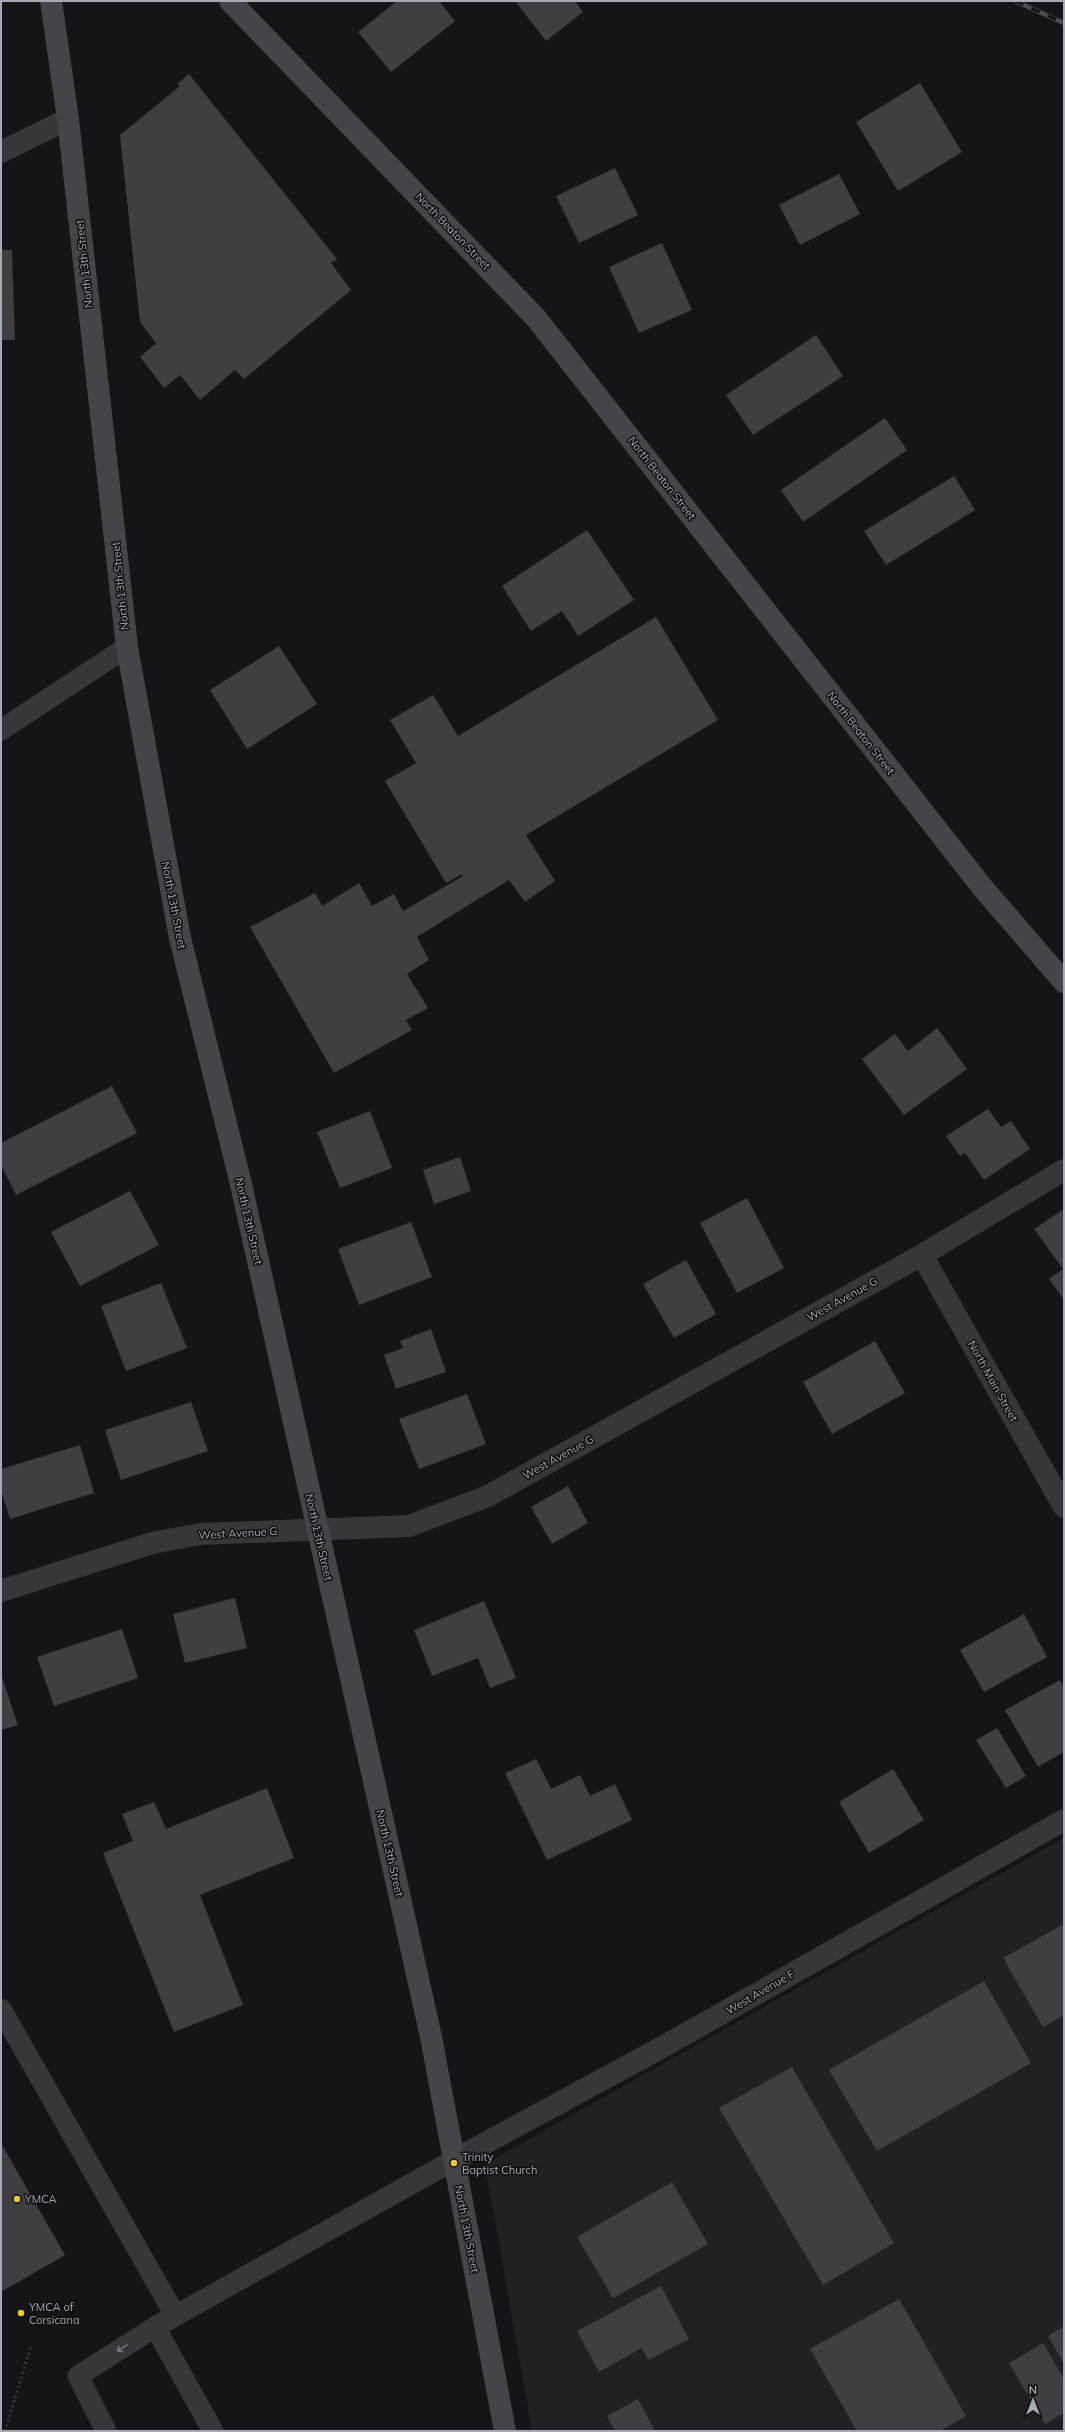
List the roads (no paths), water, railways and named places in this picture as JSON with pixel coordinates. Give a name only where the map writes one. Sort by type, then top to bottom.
[{"type":"street","name":"North 13th Street","points":[[51,1],[68,119],[127,647],[180,938],[240,1180],[431,2036],[505,2431]]},
{"type":"street","name":"North Beaton Street","points":[[230,1],[536,318],[982,887],[1064,982]]},
{"type":"street","points":[[1,152],[68,119]]},
{"type":"street","name":"West Avenue G","points":[[1,1591],[152,1543],[200,1534],[409,1526],[488,1496],[922,1255],[1064,1170]]},
{"type":"street","name":"North Main Street","points":[[922,1255],[1064,1507]]},
{"type":"street","name":"West Avenue F","points":[[454,2160],[657,2050],[1064,1820]]},
{"type":"lane","points":[[1,730],[127,647]]},
{"type":"lane","points":[[1,2009],[175,2315]]},
{"type":"lane","points":[[106,2431],[78,2376],[175,2315],[454,2160]]},
{"type":"lane","points":[[155,2327],[213,2431]]},
{"type":"railway","points":[[1015,1],[1064,23]]},
{"type":"place","name":"Trinity Baptist Church","points":[[454,2163]]},
{"type":"place","name":"YMCA","points":[[17,2199]]},
{"type":"place","name":"YMCA of Corsicana","points":[[21,2313]]}]
